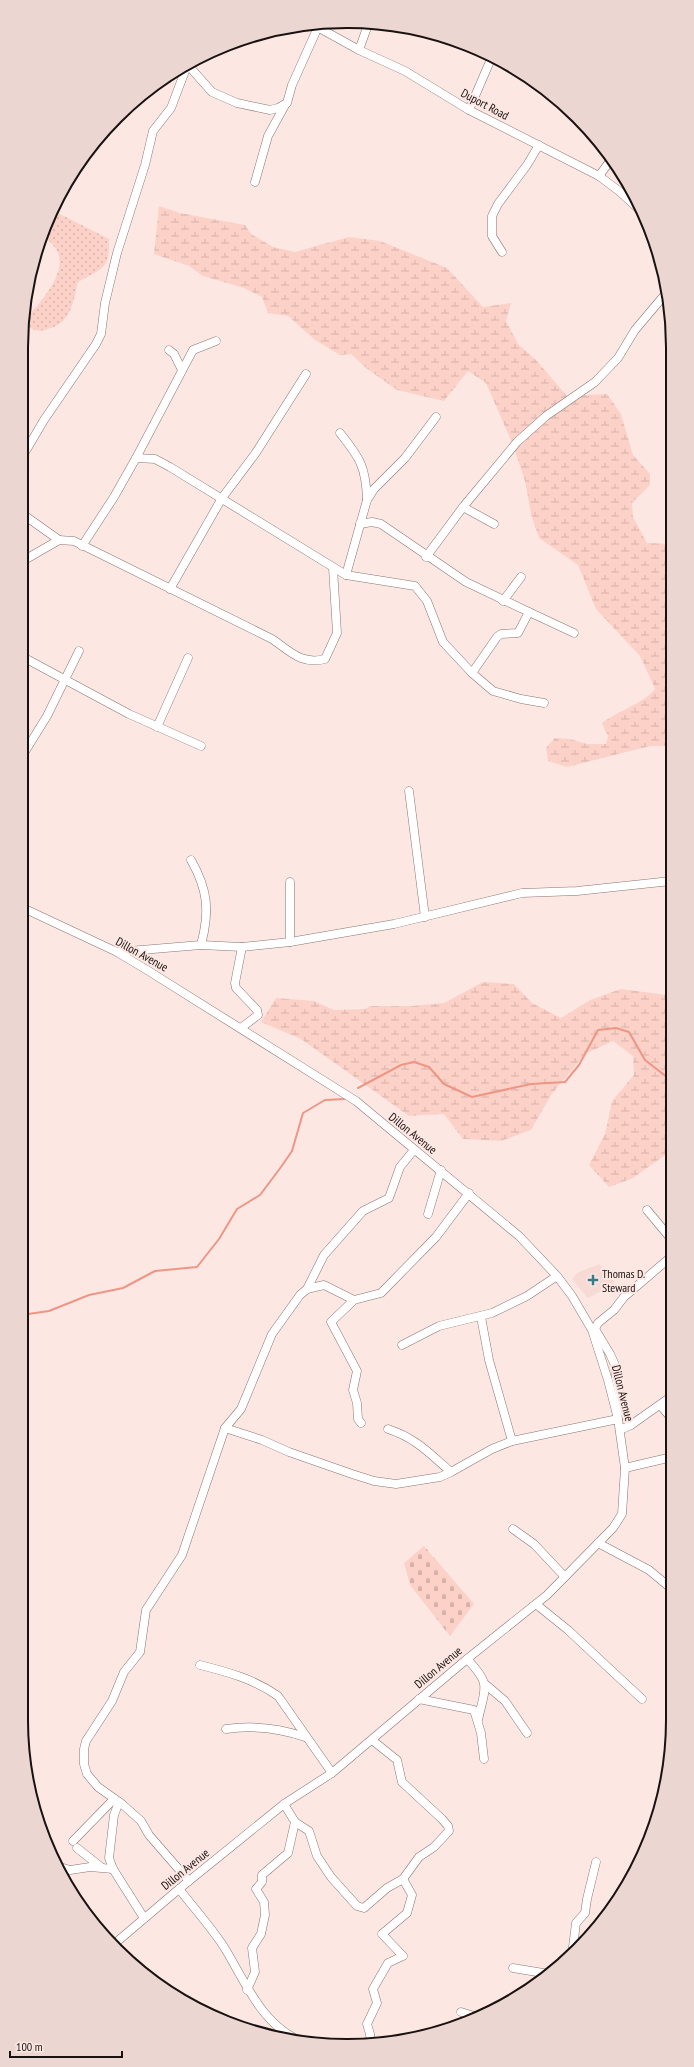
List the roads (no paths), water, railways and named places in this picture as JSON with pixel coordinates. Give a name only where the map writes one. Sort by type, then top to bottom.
[{"type":"street","name":"Duport Road","points":[[323,29],[359,50],[405,71],[469,110],[599,176],[630,202]]},
{"type":"street","points":[[359,50],[367,29]]},
{"type":"street","points":[[255,182],[268,136],[287,102],[313,30]]},
{"type":"street","points":[[469,110],[490,62]]},
{"type":"street","points":[[192,69],[212,92],[237,103],[270,110],[278,108],[287,102]]},
{"type":"street","points":[[28,447],[44,420],[96,344],[101,334],[105,303],[117,253],[145,165],[153,131],[171,108],[183,74]]},
{"type":"street","points":[[502,252],[492,236],[492,216],[498,204],[527,165],[539,145]]},
{"type":"street","points":[[599,176],[608,164]]},
{"type":"street","points":[[426,556],[463,507],[517,442],[546,416],[595,382],[618,358],[635,330],[662,298]]},
{"type":"street","points":[[82,546],[110,504],[193,350],[216,341]]},
{"type":"street","points":[[169,350],[174,354],[182,370]]},
{"type":"street","points":[[170,589],[222,498],[254,454],[306,374]]},
{"type":"street","points":[[367,500],[374,490],[405,458],[436,417]]},
{"type":"street","points":[[340,433],[363,465],[366,475],[367,500],[346,576]]},
{"type":"street","points":[[136,458],[155,459],[222,498],[346,576],[415,586],[427,601],[443,642],[472,673],[493,691],[544,703]]},
{"type":"street","points":[[463,507],[494,524]]},
{"type":"street","points":[[28,518],[59,540],[74,541],[272,639],[304,660],[317,661],[325,659],[337,633],[332,568]]},
{"type":"street","points":[[360,524],[372,522],[381,524],[466,582],[574,633]]},
{"type":"street","points":[[28,558],[59,540]]},
{"type":"street","points":[[504,601],[521,578]]},
{"type":"street","points":[[472,673],[497,637],[501,634],[518,633],[529,612]]},
{"type":"street","points":[[28,747],[47,716],[64,679],[80,651]]},
{"type":"street","points":[[157,727],[188,658]]},
{"type":"street","points":[[28,660],[157,727],[201,746]]},
{"type":"street","points":[[409,791],[425,917]]},
{"type":"street","points":[[191,860],[201,878],[205,890],[207,916],[201,945]]},
{"type":"street","points":[[290,882],[290,942]]},
{"type":"street","points":[[117,952],[201,945],[242,947],[290,942],[394,924],[522,893],[577,891],[666,882]]},
{"type":"street","name":"Dillon Avenue","points":[[28,910],[117,952],[356,1100],[414,1150],[441,1170],[519,1236],[557,1276],[572,1296],[592,1330],[608,1380],[618,1419],[625,1468],[622,1514],[613,1528],[536,1605],[467,1659],[332,1773],[284,1804],[117,1941]]},
{"type":"street","points":[[241,1028],[258,1015],[257,1010],[236,988],[234,983],[242,947]]},
{"type":"street","points":[[189,1881],[149,1835],[141,1821],[98,1787],[87,1774],[84,1758],[86,1741],[112,1701],[124,1672],[140,1652],[146,1610],[182,1555],[225,1428],[241,1409],[272,1334],[300,1295],[307,1289],[324,1255],[363,1211],[389,1198],[400,1166],[414,1150]]},
{"type":"street","points":[[428,1214],[441,1170]]},
{"type":"street","points":[[361,1423],[358,1419],[357,1403],[353,1390],[357,1371],[331,1322],[354,1300],[381,1293],[436,1237],[469,1193]]},
{"type":"street","points":[[647,1210],[666,1233]]},
{"type":"street","points":[[630,1425],[623,1410],[616,1378],[615,1365],[595,1329],[598,1323],[614,1310],[624,1297],[666,1261]]},
{"type":"street","points":[[402,1345],[439,1326],[482,1317],[527,1296],[557,1276]]},
{"type":"street","points":[[307,1289],[324,1285],[354,1300]]},
{"type":"street","points":[[482,1317],[489,1360],[512,1441]]},
{"type":"street","points":[[620,1430],[661,1406],[666,1401]]},
{"type":"street","points":[[661,1406],[666,1412]]},
{"type":"street","points":[[225,1428],[374,1481],[396,1484],[424,1481],[451,1472],[492,1449],[512,1441],[618,1419]]},
{"type":"street","points":[[388,1430],[405,1435],[421,1445],[451,1472]]},
{"type":"street","points":[[625,1468],[666,1458]]},
{"type":"street","points":[[513,1529],[534,1544],[565,1577]]},
{"type":"street","points":[[598,1543],[649,1570],[666,1584]]},
{"type":"street","points":[[536,1605],[568,1630],[642,1699]]},
{"type":"street","points":[[467,1659],[483,1676],[485,1684],[478,1722]]},
{"type":"street","points":[[200,1665],[229,1672],[269,1689],[278,1696],[332,1773]]},
{"type":"street","points":[[485,1684],[505,1701],[527,1732]]},
{"type":"street","points":[[419,1699],[474,1710],[478,1722],[484,1759]]},
{"type":"street","points":[[226,1729],[242,1727],[270,1728],[283,1730],[307,1738]]},
{"type":"street","points":[[284,1804],[295,1822],[309,1831],[317,1856],[331,1877],[356,1906],[364,1908],[387,1888],[404,1879],[419,1857],[434,1847],[449,1831],[448,1826],[402,1782],[397,1760],[372,1740]]},
{"type":"street","points":[[102,1868],[75,1845],[116,1800]]},
{"type":"street","points":[[116,1800],[109,1858],[113,1869],[144,1918]]},
{"type":"street","points":[[247,1990],[255,1972],[252,1948],[261,1934],[265,1915],[264,1902],[256,1889],[262,1882],[262,1875],[288,1853],[295,1822]]},
{"type":"street","points":[[573,1946],[576,1924],[585,1913],[596,1862]]},
{"type":"street","points":[[65,1868],[70,1870],[90,1867],[113,1869]]},
{"type":"street","points":[[370,2038],[367,2024],[376,2003],[372,1988],[388,1963],[403,1956],[382,1934],[407,1913],[412,1895],[404,1879]]},
{"type":"street","points":[[179,1889],[223,1946],[247,1990],[271,2022],[289,2034]]},
{"type":"street","points":[[513,1968],[541,1973]]},
{"type":"street","points":[[461,2012],[470,2015]]},
{"type":"waterway","points":[[358,1088],[401,1065],[414,1062],[429,1067],[444,1084],[472,1097],[531,1084],[565,1082],[579,1065],[598,1030],[616,1028],[629,1032],[645,1060],[666,1076]]},
{"type":"waterway","points":[[28,1314],[49,1311],[89,1295],[123,1288],[155,1271],[197,1267],[219,1239],[237,1209],[260,1195],[281,1167],[292,1151],[303,1113],[325,1100],[345,1099]]},
{"type":"place","name":"Thomas D. Steward","points":[[593,1280]]}]
